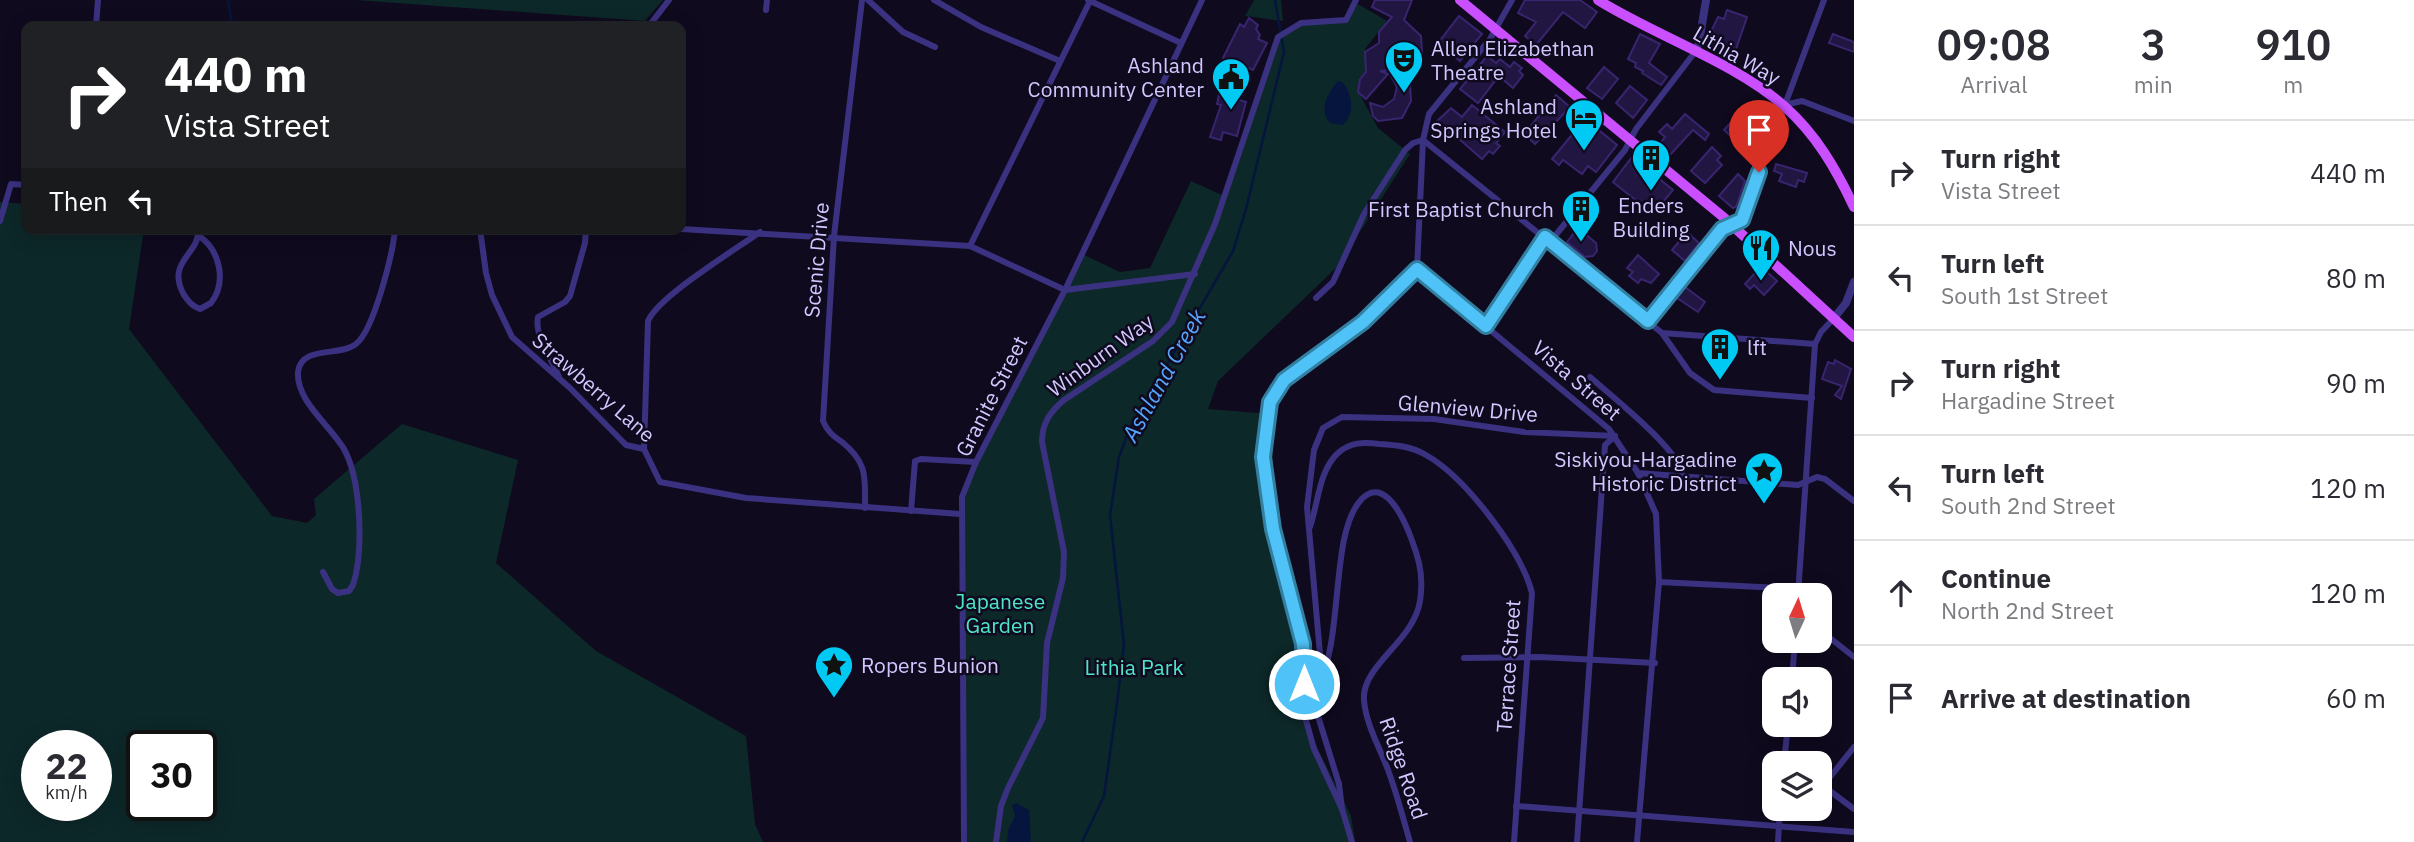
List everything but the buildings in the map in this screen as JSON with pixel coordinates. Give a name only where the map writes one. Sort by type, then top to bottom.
[{"type":"main road","name":"Lithia Way","points":[[1598,0],[1731,71],[1784,105],[1826,153],[1854,207]]},
{"type":"main road","points":[[1460,1],[1732,225],[1854,337]]},
{"type":"street","points":[[96,21],[98,0]]},
{"type":"street","points":[[653,21],[669,0]]},
{"type":"street","points":[[766,10],[767,0]]},
{"type":"street","points":[[864,0],[902,32],[935,47]]},
{"type":"street","name":"Scenic Drive","points":[[864,0],[834,236],[823,421],[828,432],[860,461],[864,471],[865,508]]},
{"type":"street","points":[[934,0],[981,27],[1060,61]]},
{"type":"street","name":"Granite Street","points":[[964,842],[960,514],[962,496],[976,462],[1065,290],[1202,0]]},
{"type":"street","name":"Winburn Way","points":[[996,842],[1001,806],[1043,718],[1047,643],[1063,578],[1063,552],[1042,442],[1043,426],[1052,410],[1064,400],[1168,328],[1195,274],[1219,215],[1277,40],[1291,27],[1301,23],[1346,20],[1356,0]]},
{"type":"street","points":[[1342,809],[1314,749],[1304,713],[1303,644],[1273,529],[1263,457],[1268,412],[1273,393],[1284,380],[1363,322],[1417,269],[1423,140],[1429,114],[1496,29],[1512,0]]},
{"type":"street","points":[[1486,326],[1548,240],[1625,150],[1630,139],[1695,52],[1706,0]]},
{"type":"street","points":[[1648,321],[1722,229],[1743,218],[1824,0]]},
{"type":"street","points":[[970,246],[1089,1],[1181,43]]},
{"type":"street","points":[[1784,105],[1802,101],[1854,121]]},
{"type":"street","points":[[1423,140],[1662,333],[1690,373],[1714,390],[1812,397]]},
{"type":"street","points":[[1316,298],[1333,282],[1364,214],[1405,150],[1423,140]]},
{"type":"street","points":[[0,221],[11,184],[21,185]]},
{"type":"street","points":[[686,229],[970,246],[1065,290],[1195,274]]},
{"type":"street","points":[[644,449],[648,331],[651,314],[674,294],[760,232]]},
{"type":"street","points":[[196,235],[179,267],[178,277],[188,302],[200,309],[211,303],[220,283],[215,251],[201,235]]},
{"type":"street","points":[[323,572],[332,589],[338,593],[349,591],[353,585],[357,561],[357,510],[347,455],[302,394],[299,366],[311,355],[349,349],[366,332],[392,254],[395,235]]},
{"type":"street","name":"Strawberry Lane","points":[[481,235],[492,295],[519,345],[560,378],[626,445],[644,449],[660,482],[746,498],[960,514]]},
{"type":"street","points":[[560,378],[540,337],[538,317],[565,302],[570,296],[586,235]]},
{"type":"street","name":"Vista Street","points":[[1417,269],[1586,408],[1615,436],[1638,473],[1656,514],[1659,582],[1637,842]]},
{"type":"street","points":[[1799,583],[1815,344],[1821,332],[1846,303],[1854,282]]},
{"type":"street","points":[[1662,333],[1815,344]]},
{"type":"street","points":[[1590,377],[1639,419],[1674,455],[1683,470],[1682,476]]},
{"type":"street","name":"Glenview Drive","points":[[1352,842],[1342,809],[1339,784],[1318,722],[1320,646],[1307,507],[1314,450],[1323,428],[1342,417],[1434,419],[1524,432],[1615,436]]},
{"type":"street","points":[[1577,842],[1605,444],[1615,436]]},
{"type":"street","name":"Terrace Street","points":[[1308,531],[1329,464],[1340,451],[1353,444],[1406,447],[1425,454],[1451,472],[1479,503],[1525,570],[1532,593],[1514,842]]},
{"type":"street","points":[[911,511],[915,461],[976,462]]},
{"type":"street","points":[[1638,473],[1798,485],[1818,477],[1825,479],[1854,501]]},
{"type":"street","name":"Ridge Road","points":[[1317,689],[1330,658],[1350,519],[1354,509],[1366,495],[1383,493],[1399,512],[1411,537],[1421,573],[1421,597],[1409,629],[1371,673],[1366,684],[1364,702],[1367,718],[1397,794],[1410,842]]},
{"type":"street","points":[[1659,582],[1762,589]]},
{"type":"street","points":[[1832,640],[1854,657]]},
{"type":"street","points":[[1464,658],[1540,657],[1654,663]]},
{"type":"street","points":[[1832,772],[1854,747]]},
{"type":"street","points":[[1832,793],[1854,809]]},
{"type":"street","points":[[1516,806],[1854,832]]},
{"type":"street","points":[[1778,842],[1779,821]]},
{"type":"green space","points":[[356,0],[663,0],[645,21]]},
{"type":"green space","points":[[1254,0],[1281,0],[1283,21],[1245,16]]},
{"type":"green space","name":"Lithia Park","points":[[1358,4],[1387,21],[1365,49],[1366,71],[1359,78],[1359,93],[1378,128],[1410,154],[1338,266],[1218,381],[1208,409],[1272,414],[1273,493],[1284,565],[1303,625],[1309,656],[1308,720],[1312,737],[1351,816],[1355,842],[964,842],[962,496],[1082,254],[1120,272],[1150,268],[1191,181],[1224,196],[1278,37],[1296,25],[1345,20]]},
{"type":"green space","points":[[0,202],[21,204],[21,235],[143,235],[129,329],[272,516],[307,523],[316,515],[314,499],[402,424],[518,460],[496,563],[596,651],[746,736],[755,824],[763,842],[0,842]]},
{"type":"water","points":[[1338,81],[1346,87],[1351,104],[1343,125],[1330,123],[1325,113],[1328,96]]},
{"type":"water","points":[[1016,803],[1029,810],[1031,842],[1007,842],[1008,830],[1015,816],[1012,805]]},
{"type":"waterway","points":[[228,0],[231,21]]},
{"type":"waterway","name":"Ashland Creek","points":[[1082,842],[1104,796],[1124,645],[1110,515],[1119,457],[1129,430],[1233,251],[1246,209],[1284,52],[1275,0]]},
{"type":"place","name":"Allen Elizabethan Theatre","points":[[1404,94]]},
{"type":"place","name":"Ashland Community Center","points":[[1231,111]]},
{"type":"place","name":"Ashland Springs Hotel","points":[[1584,152]]},
{"type":"place","name":"Enders Building","points":[[1651,192]]},
{"type":"place","name":"First Baptist Church","points":[[1581,243]]},
{"type":"place","name":"Nous","points":[[1761,282]]},
{"type":"place","name":"lft","points":[[1720,381]]},
{"type":"place","name":"Siskiyou-Hargadine Historic District","points":[[1764,505]]},
{"type":"place","name":"Ropers Bunion","points":[[834,699]]},
{"type":"route","points":[[1304,684],[1303,644],[1273,529],[1263,457],[1270,402],[1273,393],[1284,380],[1363,322],[1417,269],[1486,326],[1545,237],[1648,321],[1722,229],[1742,220],[1759,172]]},
{"type":"park label","name":"Japanese Garden","points":[[1000,613]]}]
